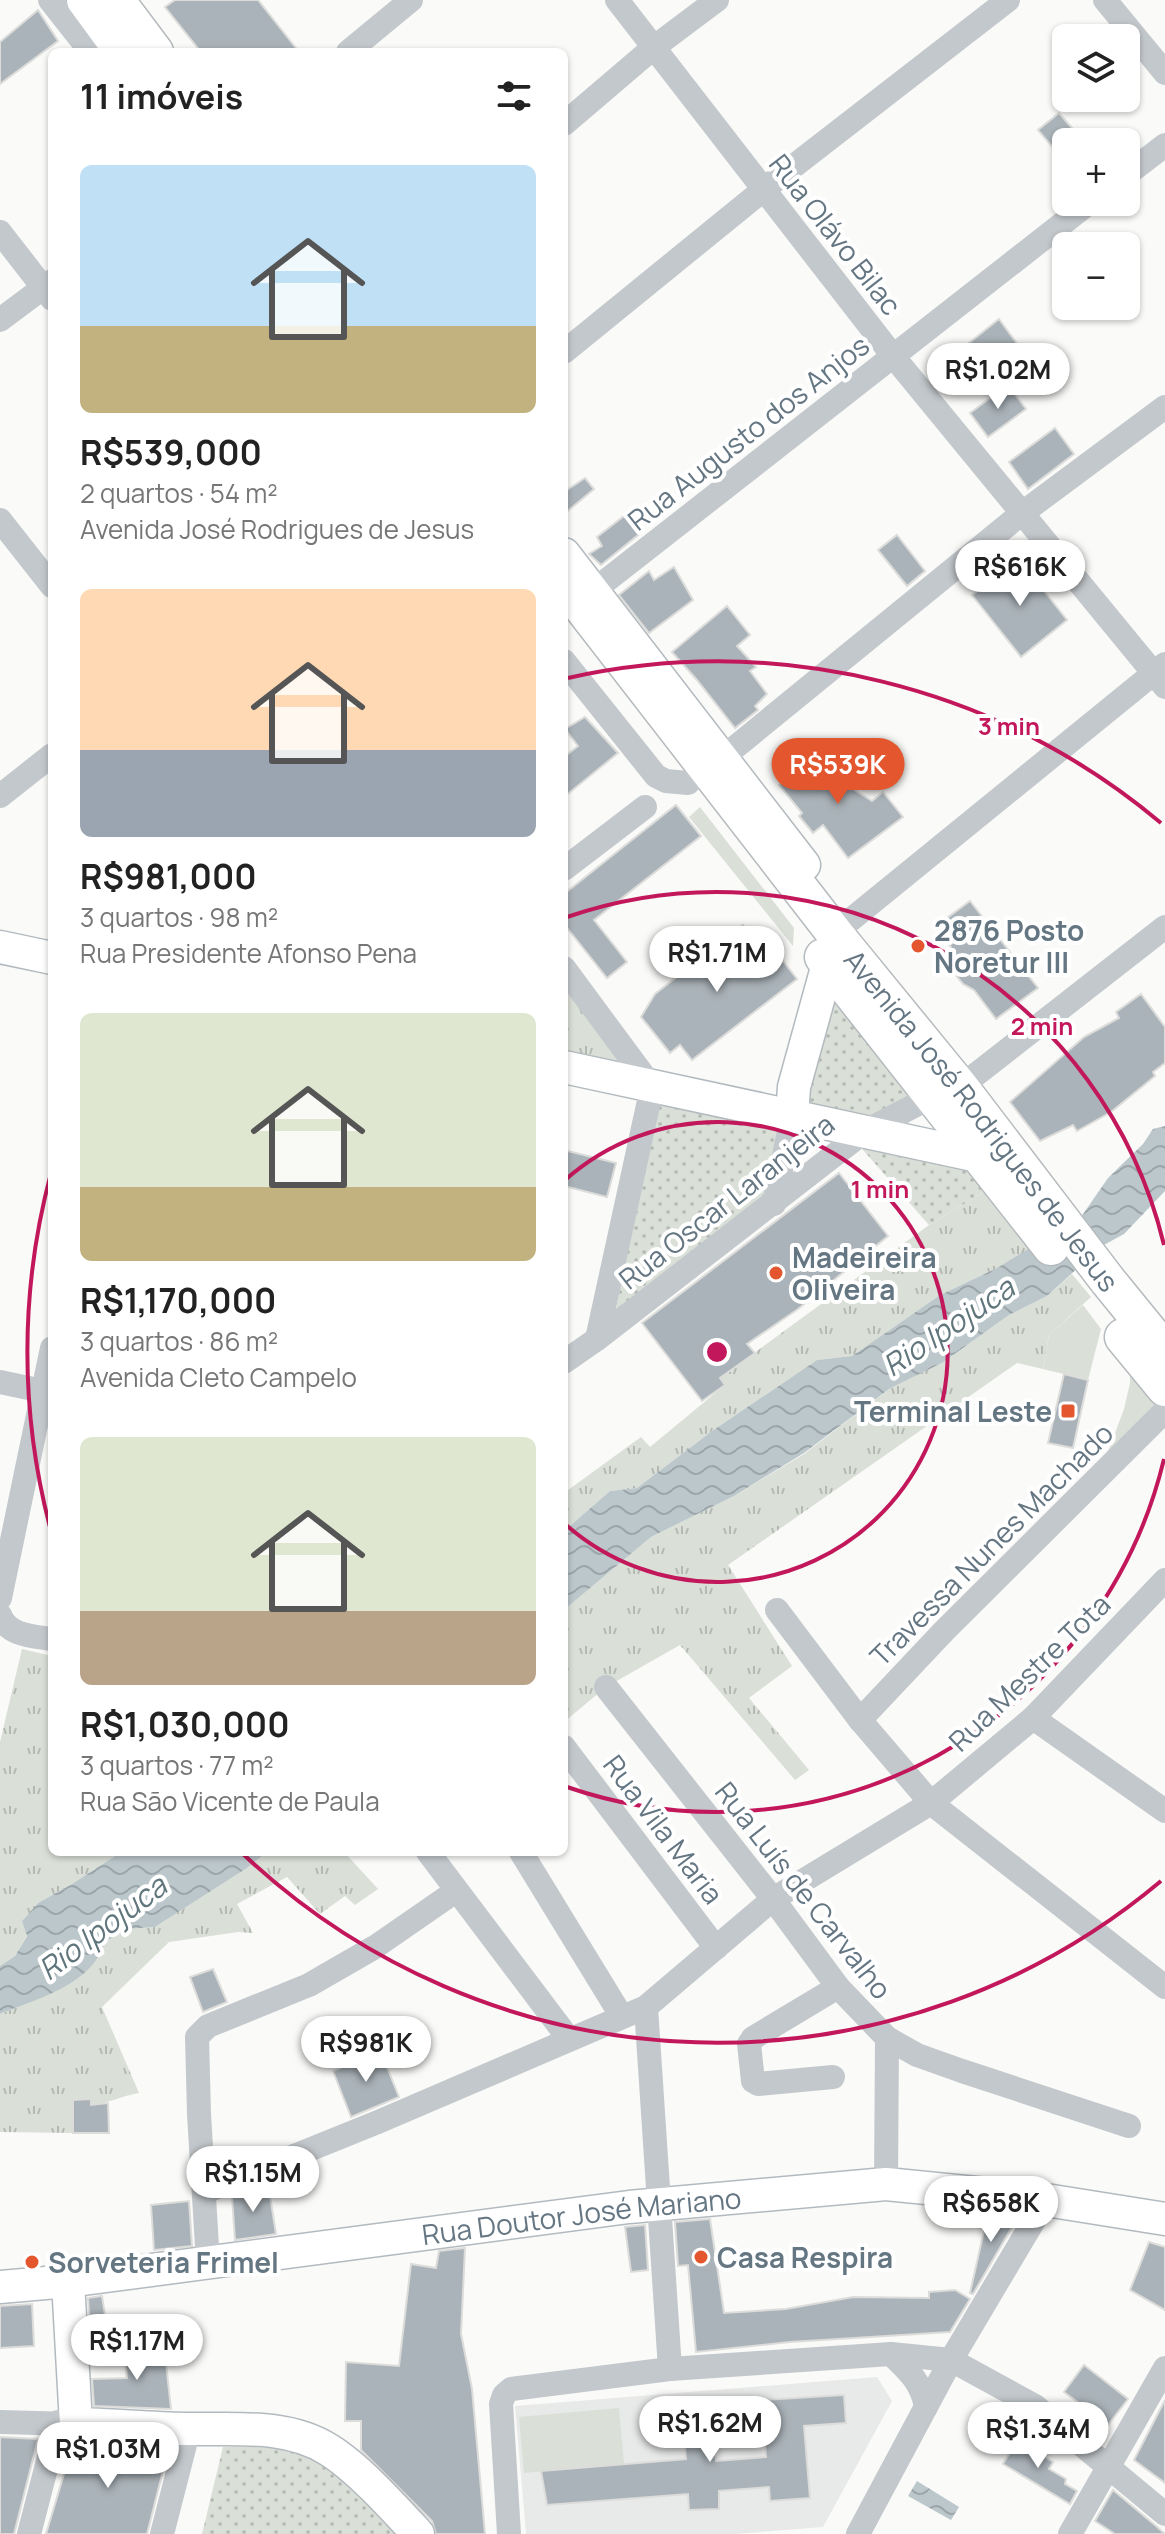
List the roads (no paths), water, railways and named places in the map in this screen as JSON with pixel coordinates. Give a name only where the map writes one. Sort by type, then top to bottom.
[{"type":"main road","points":[[85,0],[120,48]]},
{"type":"main road","points":[[116,0],[152,48]]},
{"type":"main road","points":[[133,0],[171,48]]},
{"type":"main road","name":"Avenida José Rodrigues de Jesus","points":[[568,563],[579,588],[838,942],[954,1088],[1016,1182],[1100,1289],[1165,1388]]},
{"type":"main road","name":"Avenida José Rodrigues de Jesus","points":[[579,588],[722,758],[838,942]]},
{"type":"main road","name":"Avenida José Rodrigues de Jesus","points":[[568,629],[688,783],[838,942]]},
{"type":"main road","points":[[793,1102],[838,942]]},
{"type":"main road","points":[[0,947],[48,957]]},
{"type":"main road","points":[[568,1068],[742,1106],[793,1102],[864,1132],[978,1156]]},
{"type":"main road","name":"Avenida José Rodrigues de Jesus","points":[[954,1088],[978,1156],[1016,1182]]},
{"type":"main road","name":"Avenida José Rodrigues de Jesus","points":[[1100,1289],[1165,1351]]},
{"type":"main road","name":"Rua Doutor José Mariano","points":[[0,2287],[68,2281],[629,2207],[886,2184],[1046,2200],[1165,2219]]},
{"type":"main road","points":[[68,2281],[67,2423],[280,2432],[330,2451],[418,2534]]},
{"type":"street","points":[[50,0],[88,48]]},
{"type":"street","points":[[353,48],[411,0]]},
{"type":"street","name":"Rua Olávo Bilac","points":[[617,0],[893,356],[1021,514],[1161,675]]},
{"type":"street","points":[[568,121],[653,48],[717,0]]},
{"type":"street","points":[[568,349],[763,190],[1008,0]]},
{"type":"street","points":[[1105,0],[1165,73]]},
{"type":"street","points":[[1140,164],[1165,145]]},
{"type":"street","name":"Rua Augusto dos Anjos","points":[[579,588],[893,356],[1072,216]]},
{"type":"street","points":[[0,232],[48,288]]},
{"type":"street","points":[[0,320],[48,290]]},
{"type":"street","points":[[722,758],[1021,514],[1165,407]]},
{"type":"street","points":[[0,520],[48,581]]},
{"type":"street","points":[[568,666],[656,776],[666,781],[688,783]]},
{"type":"street","points":[[838,942],[1161,675]]},
{"type":"street","points":[[0,796],[48,758]]},
{"type":"street","points":[[568,866],[645,807]]},
{"type":"street","name":"Rua Oscar Laranjeira","points":[[568,1359],[864,1132],[954,1088],[1165,927]]},
{"type":"street","points":[[568,973],[652,1087],[597,1339]]},
{"type":"street","points":[[774,1204],[793,1102]]},
{"type":"street","points":[[0,1382],[47,1392],[0,1598]]},
{"type":"street","name":"Travessa Nunes Machado","points":[[860,1720],[944,1631],[1165,1411]]},
{"type":"street","name":"Rua Mestre Tota","points":[[205,2192],[646,2007],[773,1899],[931,1803],[1033,1718],[1165,1580]]},
{"type":"street","points":[[777,1610],[860,1720],[931,1803],[1165,1987]]},
{"type":"street","points":[[2,1620],[13,1631],[48,1638]]},
{"type":"street","name":"Rua Luís de Carvalho","points":[[606,1687],[773,1899],[838,1987],[887,2038],[917,2055],[1129,2126]]},
{"type":"street","points":[[1033,1718],[1165,1811]]},
{"type":"street","name":"Rua Vila Maria","points":[[568,1752],[716,1948]]},
{"type":"street","points":[[431,1856],[569,2039]]},
{"type":"street","points":[[523,1856],[622,2017]]},
{"type":"street","points":[[208,2263],[195,2045],[201,2031],[309,1985],[375,1947],[456,1891]]},
{"type":"street","points":[[833,2077],[758,2084],[753,2081],[749,2044],[753,2038],[838,1987]]},
{"type":"street","points":[[646,2007],[670,2369]]},
{"type":"street","points":[[886,2184],[887,2038]]},
{"type":"street","points":[[858,2534],[951,2360],[1046,2200]]},
{"type":"street","points":[[891,2354],[917,2381],[926,2407]]},
{"type":"street","points":[[509,2534],[501,2404],[506,2393],[524,2386],[670,2369],[891,2354],[951,2360],[1035,2406],[1165,2514]]},
{"type":"street","points":[[1070,2534],[1165,2368]]},
{"type":"street","points":[[0,2422],[67,2423],[29,2534]]},
{"type":"street","points":[[162,2534],[189,2429]]},
{"type":"water","name":"Rio Ipojuca","points":[[1165,1126],[1165,1191],[1124,1234],[1102,1246],[1047,1296],[1009,1315],[942,1363],[889,1389],[804,1453],[734,1496],[651,1537],[568,1607],[568,1528],[610,1491],[637,1488],[712,1431],[817,1360],[852,1356],[940,1295],[997,1268],[1081,1217],[1108,1178],[1143,1144],[1153,1129]]},
{"type":"water","name":"Rio Ipojuca","points":[[115,1856],[262,1856],[155,1927],[128,1929],[105,1942],[99,1957],[89,1969],[62,1988],[0,2014],[0,1966],[15,1956],[27,1936],[22,1921],[38,1903]]},
{"type":"water","points":[[917,2481],[959,2507],[951,2520],[908,2496]]},
{"type":"place","name":"2876 Posto Noretur III","points":[[918,946]]},
{"type":"place","name":"Madeireira Oliveira","points":[[776,1273]]},
{"type":"place","name":"Terminal Leste","points":[[1068,1411]]},
{"type":"place","name":"Casa Respira","points":[[701,2257]]},
{"type":"place","name":"Sorveteria Frimel","points":[[32,2262]]}]
